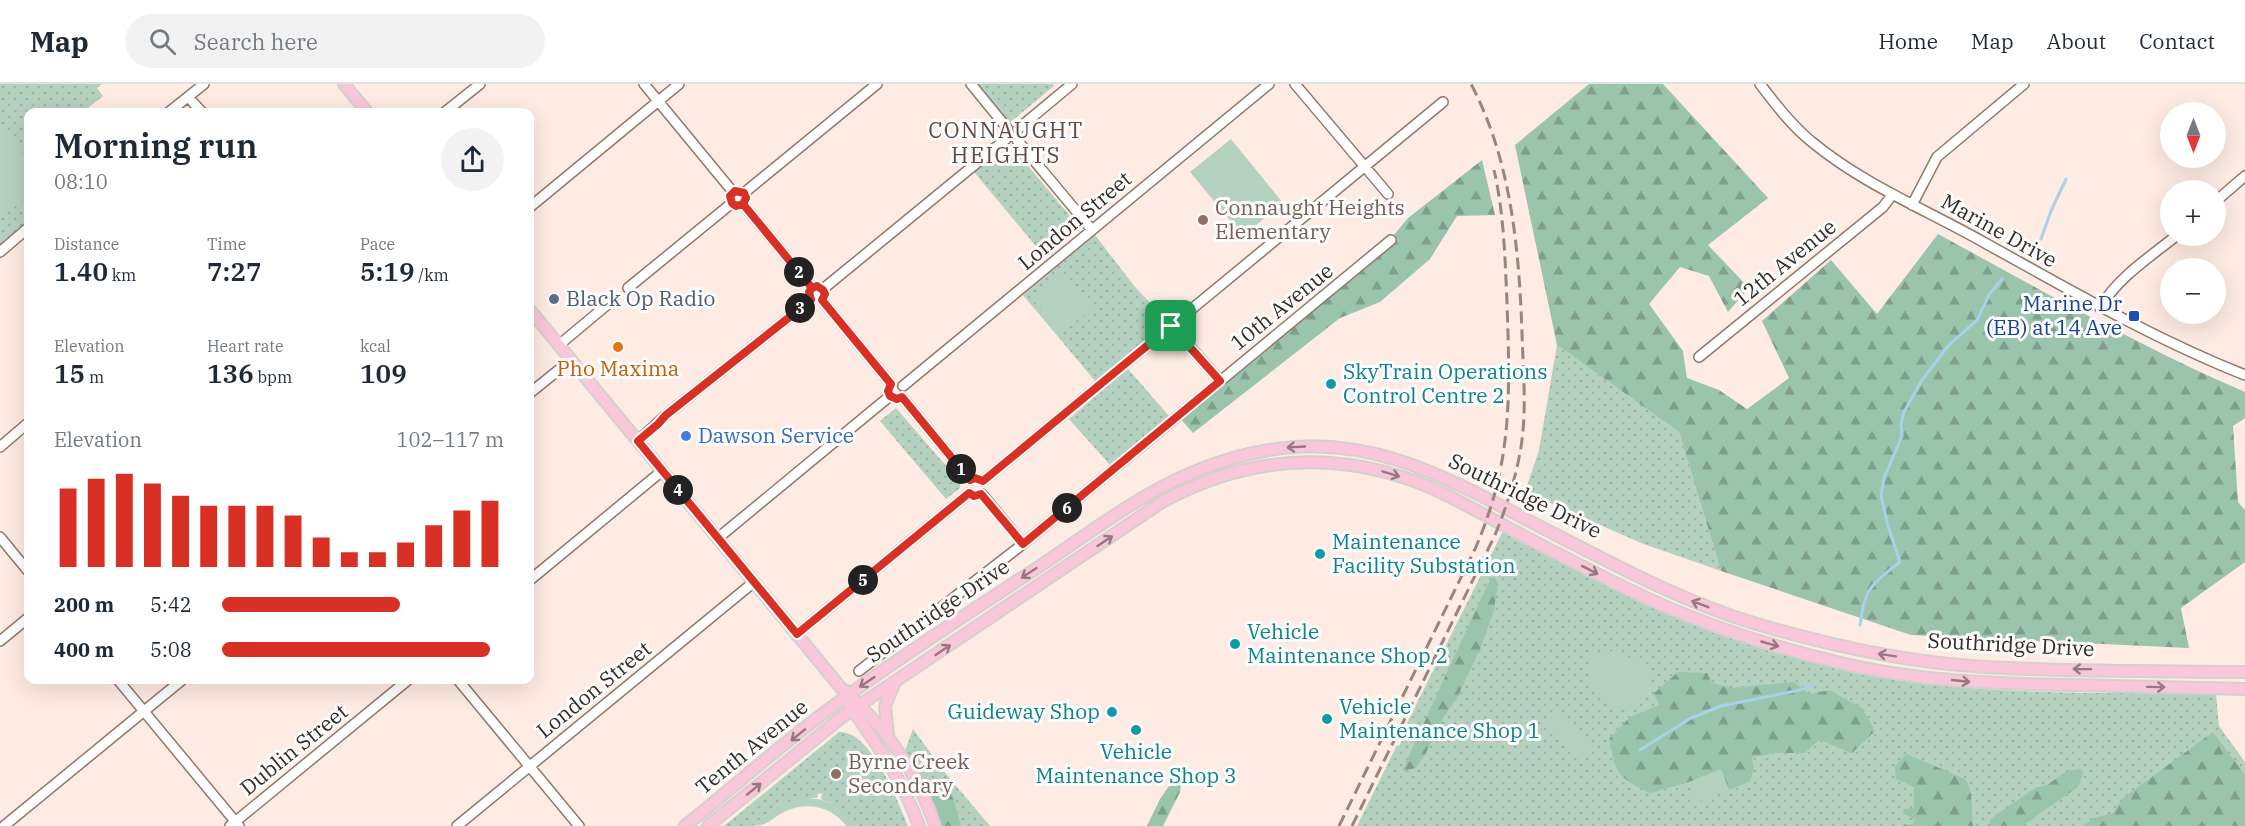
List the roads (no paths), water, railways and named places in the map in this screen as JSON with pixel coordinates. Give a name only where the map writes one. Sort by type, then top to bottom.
[{"type":"main road","points":[[344,84],[364,108]]},
{"type":"main road","points":[[534,315],[856,708],[892,765],[911,802],[919,826]]},
{"type":"main road","name":"Southridge Drive","points":[[845,694],[1140,498],[1166,484],[1221,460],[1273,449],[1326,446],[1391,456],[1450,479],[1541,527],[1695,602],[1769,627],[1884,656],[1983,667],[2245,672]]},
{"type":"main road","points":[[1334,462],[1354,450]]},
{"type":"main road","name":"Southridge Drive","points":[[856,708],[1162,502],[1184,490],[1218,477],[1267,465],[1334,462],[1384,472],[1417,482],[1669,608],[1764,643],[1839,663],[1967,682],[2245,689]]},
{"type":"main road","points":[[888,735],[885,706],[895,683]]},
{"type":"main road","name":"Tenth Avenue","points":[[685,826],[845,694]]},
{"type":"main road","points":[[856,708],[888,735],[912,774],[929,807],[935,826]]},
{"type":"main road","name":"Tenth Avenue","points":[[708,826],[856,708]]},
{"type":"street","points":[[174,108],[204,84]]},
{"type":"street","points":[[450,108],[480,84]]},
{"type":"street","points":[[644,84],[733,192]]},
{"type":"street","points":[[534,204],[679,84]]},
{"type":"street","points":[[744,193],[877,84]]},
{"type":"street","points":[[971,84],[1007,128]]},
{"type":"street","points":[[1018,129],[1072,84]]},
{"type":"street","name":"London Street","points":[[903,386],[1269,84]]},
{"type":"street","points":[[1296,84],[1388,194]]},
{"type":"street","name":"Marine Drive","points":[[1760,84],[1810,141],[1838,162],[1892,195],[1984,242],[2100,308],[2245,375]]},
{"type":"street","points":[[1912,205],[1937,157],[2024,84]]},
{"type":"street","points":[[188,97],[198,108]]},
{"type":"street","points":[[983,481],[1443,102]]},
{"type":"street","points":[[1012,126],[1018,129],[1020,134],[1017,140],[1013,142],[1006,139],[1004,132],[1007,128],[1012,126]]},
{"type":"street","points":[[823,290],[1006,139]]},
{"type":"street","points":[[1017,140],[1092,230]]},
{"type":"street","points":[[2226,192],[2245,176]]},
{"type":"street","points":[[738,190],[744,193],[746,198],[743,204],[736,206],[732,203],[730,199],[733,192],[738,190]]},
{"type":"street","name":"12th Avenue","points":[[1699,357],[1883,207],[1892,195]]},
{"type":"street","points":[[628,288],[732,203]]},
{"type":"street","points":[[743,204],[812,288]]},
{"type":"street","points":[[0,252],[24,231]]},
{"type":"street","name":"10th Avenue","points":[[859,671],[1023,544],[1391,240]]},
{"type":"street","points":[[2100,308],[2120,283],[2164,246]]},
{"type":"street","points":[[817,286],[823,290],[825,294],[822,300],[815,302],[811,300],[809,292],[812,288],[817,286]]},
{"type":"street","points":[[559,345],[614,299]]},
{"type":"street","points":[[638,441],[666,415],[811,300]]},
{"type":"street","points":[[822,300],[891,384]]},
{"type":"street","points":[[1171,326],[1220,381]]},
{"type":"street","points":[[534,390],[571,360]]},
{"type":"street","points":[[899,383],[903,386],[905,390],[902,397],[897,399],[890,396],[888,391],[891,384],[899,383]]},
{"type":"street","points":[[718,538],[890,396]]},
{"type":"street","points":[[902,397],[970,480]]},
{"type":"street","points":[[0,447],[24,426]]},
{"type":"street","points":[[534,577],[662,471]]},
{"type":"street","points":[[970,480],[975,478],[983,481]]},
{"type":"street","points":[[970,480],[967,488],[974,496],[981,494],[985,486],[983,481]]},
{"type":"street","points":[[797,634],[969,493]]},
{"type":"street","points":[[981,494],[1023,544]]},
{"type":"street","points":[[0,537],[24,566]]},
{"type":"street","name":"London Street","points":[[457,826],[754,582]]},
{"type":"street","points":[[0,641],[24,621]]},
{"type":"street","points":[[121,684],[235,825]]},
{"type":"street","points":[[4,826],[177,684]]},
{"type":"street","name":"Dublin Street","points":[[235,825],[403,684]]},
{"type":"street","points":[[461,684],[579,826]]},
{"type":"waterway","points":[[2041,239],[2066,179]]},
{"type":"waterway","points":[[1860,625],[1867,594],[1882,576],[1900,562],[1881,496],[1884,478],[1902,436],[1901,424],[1904,412],[1922,380],[1948,346],[1977,320],[1989,295],[2002,279]]},
{"type":"waterway","points":[[1640,750],[1691,718],[1721,706],[1800,690],[1812,685]]},
{"type":"railway","points":[[1352,826],[1495,535],[1511,491],[1521,447],[1524,390],[1521,301],[1515,237],[1504,174],[1485,113],[1471,84]]},
{"type":"railway","points":[[1339,826],[1475,549],[1496,487],[1503,457],[1509,368],[1504,236],[1494,170]]},
{"type":"place","name":"Connaught Heights Elementary","points":[[1203,220]]},
{"type":"place","name":"Black Op Radio","points":[[554,299]]},
{"type":"place","name":"Marine Dr (EB) at 14 Ave","points":[[2134,316]]},
{"type":"place","name":"Pho Maxima","points":[[618,347]]},
{"type":"place","name":"SkyTrain Operations Control Centre 2","points":[[1331,384]]},
{"type":"place","name":"Dawson Service","points":[[686,436]]},
{"type":"place","name":"Maintenance Facility Substation","points":[[1320,554]]},
{"type":"place","name":"Vehicle Maintenance Shop 2","points":[[1235,644]]},
{"type":"place","name":"Guideway Shop","points":[[1112,712]]},
{"type":"place","name":"Vehicle Maintenance Shop 1","points":[[1327,719]]},
{"type":"place","name":"Vehicle Maintenance Shop 3","points":[[1136,730]]},
{"type":"place","name":"Byrne Creek Secondary","points":[[836,774]]},
{"type":"district","name":"CONNAUGHT HEIGHTS","points":[[1006,142]]}]
